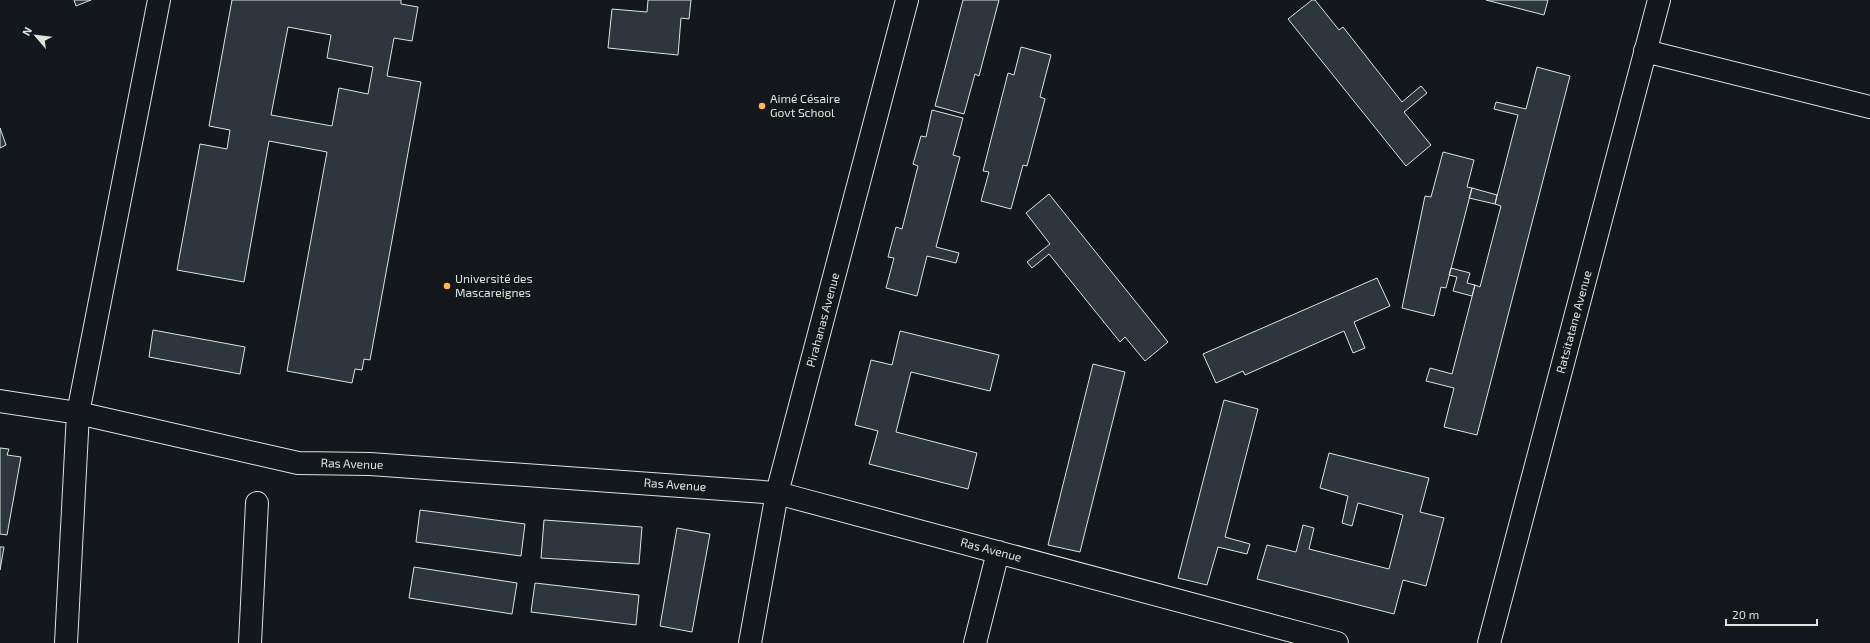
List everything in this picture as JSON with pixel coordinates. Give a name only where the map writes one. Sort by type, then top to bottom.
[{"type":"street","points":[[66,643],[78,413],[159,0]]},
{"type":"street","name":"Pirahanas Avenue","points":[[750,643],[777,493],[907,0]]},
{"type":"street","name":"Ratsitatane Avenue","points":[[1489,643],[1659,0]]},
{"type":"street","points":[[1645,51],[1870,107]]},
{"type":"street","name":"Ras Avenue","points":[[0,401],[78,413],[298,463],[370,464],[777,493],[1337,643]]},
{"type":"street","points":[[250,643],[257,503]]},
{"type":"street","points":[[975,643],[998,552]]},
{"type":"building","points":[[74,0],[91,0],[76,6]]},
{"type":"building","points":[[232,0],[401,0],[401,4],[418,7],[412,41],[394,38],[387,76],[421,82],[370,360],[364,359],[362,370],[355,369],[352,383],[287,371],[327,152],[269,141],[244,282],[177,270],[200,144],[227,149],[230,130],[209,126]],"holes":[[[288,27],[331,35],[327,58],[373,67],[368,94],[339,88],[332,126],[271,115]]]},
{"type":"building","points":[[648,0],[691,0],[689,19],[681,18],[678,55],[608,48],[612,9],[647,12]]},
{"type":"building","points":[[963,0],[999,0],[979,76],[975,74],[964,114],[935,106]]},
{"type":"building","points":[[1312,0],[1315,0],[1339,30],[1343,27],[1402,102],[1421,86],[1427,93],[1404,112],[1431,145],[1406,166],[1288,19]]},
{"type":"building","points":[[1486,0],[1548,0],[1544,15]]},
{"type":"building","points":[[1021,47],[1051,55],[1040,97],[1045,99],[1027,166],[1023,165],[1011,209],[981,201],[989,172],[983,171],[1008,73],[1014,75]]},
{"type":"building","points":[[1537,67],[1570,76],[1477,435],[1444,427],[1454,388],[1426,381],[1430,368],[1452,374],[1475,285],[1480,287],[1501,206],[1495,204],[1518,115],[1494,109],[1496,102],[1526,109]]},
{"type":"building","points":[[932,110],[963,118],[953,155],[960,157],[936,247],[959,253],[956,263],[927,256],[917,296],[886,288],[894,258],[888,257],[896,227],[902,229],[918,166],[913,164],[921,136],[926,137]]},
{"type":"building","points":[[0,128],[6,145],[0,148]]},
{"type":"building","points":[[1443,152],[1474,160],[1467,187],[1472,188],[1446,288],[1441,287],[1434,316],[1402,308],[1425,196],[1431,197]]},
{"type":"building","points":[[1472,188],[1497,195],[1495,204],[1469,198]]},
{"type":"building","points":[[1049,194],[1168,342],[1145,361],[1125,337],[1120,342],[1049,254],[1032,268],[1027,262],[1050,244],[1026,213]]},
{"type":"building","points":[[1451,268],[1470,273],[1467,283],[1475,285],[1472,296],[1453,291],[1457,277],[1449,275]]},
{"type":"building","points":[[1377,278],[1390,306],[1354,322],[1365,348],[1353,353],[1344,331],[1245,375],[1243,371],[1216,383],[1203,354]]},
{"type":"building","points":[[153,330],[245,347],[240,374],[149,357]]},
{"type":"building","points":[[900,331],[999,355],[990,391],[911,372],[896,432],[977,453],[968,489],[869,464],[878,431],[855,425],[871,360],[892,365]]},
{"type":"building","points":[[1093,364],[1125,372],[1080,552],[1048,545]]},
{"type":"building","points":[[1224,400],[1258,409],[1225,537],[1250,544],[1247,554],[1218,547],[1207,585],[1178,578]]},
{"type":"building","points":[[0,448],[9,449],[7,455],[21,457],[7,535],[0,534]]},
{"type":"building","points":[[1329,453],[1429,478],[1420,512],[1444,518],[1426,586],[1403,580],[1394,614],[1257,579],[1267,545],[1296,552],[1303,525],[1314,528],[1309,549],[1389,569],[1403,515],[1358,503],[1352,526],[1342,523],[1348,496],[1320,488]]},
{"type":"building","points":[[420,510],[525,524],[521,556],[416,542]]},
{"type":"building","points":[[544,520],[642,527],[639,564],[541,558]]},
{"type":"building","points":[[677,528],[710,534],[692,632],[660,626]]},
{"type":"building","points":[[0,547],[4,547],[0,570]]},
{"type":"building","points":[[414,567],[517,583],[512,614],[409,598]]},
{"type":"building","points":[[535,583],[639,595],[636,625],[531,612]]},
{"type":"place","name":"Aimé Césaire Govt School","points":[[762,106]]},
{"type":"place","name":"Université des Mascareignes","points":[[447,286]]}]
